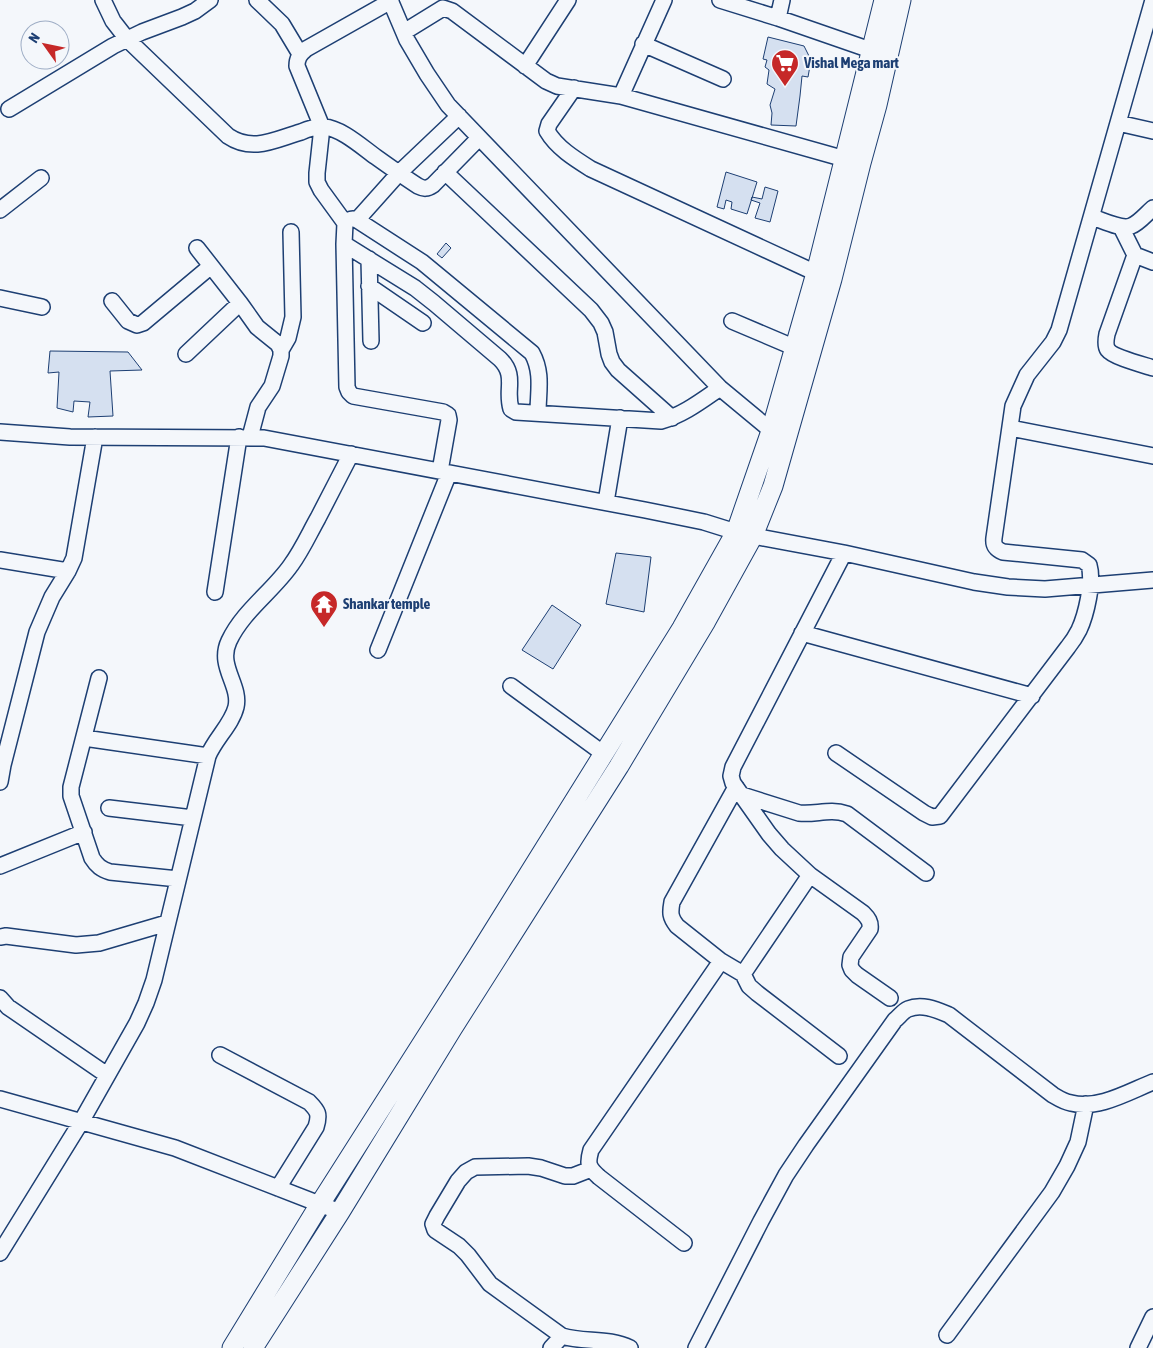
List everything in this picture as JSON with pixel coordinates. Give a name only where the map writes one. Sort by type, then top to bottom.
[{"type":"main road","points":[[232,1348],[320,1204],[480,954],[682,628],[773,486],[778,436],[803,351],[832,279],[877,105],[884,0]]},
{"type":"main road","points":[[803,351],[816,273],[845,158],[880,53],[901,0]]},
{"type":"main road","points":[[253,1348],[619,766],[706,621],[744,534]]},
{"type":"street","points":[[103,0],[113,21],[127,39],[236,142],[257,145],[309,129],[322,127],[334,129],[418,186],[428,189],[479,138]]},
{"type":"street","points":[[9,109],[127,39],[196,11],[210,0]]},
{"type":"street","points":[[257,0],[282,24],[300,54]]},
{"type":"street","points":[[525,66],[568,0]]},
{"type":"street","points":[[621,96],[664,0]]},
{"type":"street","points":[[720,0],[880,53]]},
{"type":"street","points":[[778,18],[782,0]]},
{"type":"street","points":[[836,753],[924,813],[932,817],[940,816],[1032,696],[1079,630],[1091,586],[1091,570],[1089,565],[1082,560],[1003,552],[997,549],[994,544],[1013,406],[1027,375],[1053,342],[1059,330],[1153,0]]},
{"type":"street","points":[[538,413],[539,374],[537,363],[532,353],[422,262],[351,221],[321,190],[317,182],[316,173],[322,127],[297,66],[297,59],[306,48],[390,1],[404,32],[427,74],[448,105],[720,388],[778,436]]},
{"type":"street","points":[[404,32],[444,4],[525,66],[546,81],[557,86],[621,96],[845,158]]},
{"type":"street","points":[[643,44],[723,79]]},
{"type":"street","points":[[574,88],[549,124],[548,131],[557,145],[579,162],[816,273]]},
{"type":"street","points":[[378,650],[445,472],[449,420],[448,415],[443,412],[353,396],[349,392],[347,387],[344,244],[351,221],[398,173],[459,116]]},
{"type":"street","points":[[1118,123],[1153,131]]},
{"type":"street","points":[[445,172],[591,310],[602,322],[612,362],[618,370],[672,418]]},
{"type":"street","points":[[0,210],[41,178]]},
{"type":"street","points":[[1092,217],[1121,227],[1130,227],[1153,208]]},
{"type":"street","points":[[1121,227],[1136,255],[1153,262]]},
{"type":"street","points":[[281,350],[288,338],[293,317],[290,232]]},
{"type":"street","points":[[344,244],[415,288],[506,366],[509,373],[510,409],[516,412],[660,421],[672,418],[686,411],[720,388]]},
{"type":"street","points":[[196,248],[257,327],[278,344],[281,350],[272,386],[258,407],[245,437],[215,592]]},
{"type":"street","points":[[1136,255],[1107,334],[1106,344],[1108,350],[1114,355],[1153,368]]},
{"type":"street","points":[[369,259],[371,341]]},
{"type":"street","points":[[112,302],[128,321],[137,325],[143,323],[211,266]]},
{"type":"street","points":[[369,286],[423,323]]},
{"type":"street","points":[[0,298],[42,307]]},
{"type":"street","points":[[186,354],[240,303]]},
{"type":"street","points":[[732,321],[803,351]]},
{"type":"street","points":[[606,502],[620,418]]},
{"type":"street","points":[[1010,428],[1153,456]]},
{"type":"street","points":[[0,432],[70,437],[264,438],[606,502],[704,522],[744,534],[1008,588],[1046,589],[1153,580]]},
{"type":"street","points":[[0,782],[37,632],[52,597],[74,558],[95,437]]},
{"type":"street","points":[[0,1253],[81,1122],[137,1023],[146,1003],[154,980],[208,756],[236,707],[237,697],[226,667],[228,642],[237,626],[282,577],[297,557],[351,454]]},
{"type":"street","points":[[844,553],[733,767],[731,776],[733,783],[782,849],[810,875],[863,913],[868,919],[870,929],[851,957],[850,965],[858,976],[890,998]]},
{"type":"street","points":[[0,560],[68,571]]},
{"type":"street","points":[[802,633],[1032,696]]},
{"type":"street","points":[[99,678],[71,787],[71,796],[92,858],[102,869],[110,872],[178,879]]},
{"type":"street","points":[[511,686],[604,754]]},
{"type":"street","points":[[84,738],[208,756]]},
{"type":"street","points":[[739,791],[799,813],[808,814],[830,810],[847,814],[926,873]]},
{"type":"street","points":[[739,791],[672,902],[671,919],[677,926],[721,961],[743,974],[749,986],[757,993],[839,1056]]},
{"type":"street","points":[[109,808],[193,818]]},
{"type":"street","points":[[0,866],[84,832]]},
{"type":"street","points":[[743,974],[810,875]]},
{"type":"street","points":[[0,937],[6,936],[76,945],[108,941],[167,923]]},
{"type":"street","points":[[684,1243],[591,1169],[588,1161],[591,1150],[721,961]]},
{"type":"street","points":[[0,998],[8,1007],[107,1076]]},
{"type":"street","points":[[696,1348],[786,1175],[895,1020],[907,1010],[918,1007],[933,1009],[949,1015],[1053,1095],[1070,1103],[1086,1104],[1106,1101],[1153,1082]]},
{"type":"street","points":[[220,1055],[309,1102],[317,1110],[319,1118],[316,1127],[278,1188]]},
{"type":"street","points":[[0,1099],[175,1148],[340,1212]]},
{"type":"street","points":[[947,1335],[1052,1192],[1068,1166],[1078,1142],[1086,1104]]},
{"type":"street","points":[[591,1169],[573,1176],[565,1176],[528,1166],[475,1166],[458,1181],[437,1216],[434,1224],[435,1230],[459,1246],[490,1284],[562,1336],[573,1339],[614,1342],[630,1348]]},
{"type":"street","points":[[1138,1348],[1153,1317]]},
{"type":"street","points":[[551,1348],[562,1336]]},
{"type":"building","points":[[768,37],[804,46],[811,60],[808,77],[802,76],[796,126],[771,125],[772,113],[770,105],[775,89],[767,84],[769,70],[765,67],[767,60],[763,59]]},
{"type":"building","points":[[726,172],[757,182],[747,214],[731,209],[732,202],[726,200],[724,209],[717,207]]},
{"type":"building","points":[[765,187],[778,191],[770,222],[755,218],[760,203],[751,200],[752,197],[762,199]]},
{"type":"building","points":[[446,243],[451,248],[442,258],[437,254]]},
{"type":"building","points":[[50,351],[128,352],[142,370],[110,371],[113,416],[88,417],[90,402],[74,401],[73,412],[57,408],[59,372],[48,373]]},
{"type":"building","points":[[616,553],[651,557],[644,612],[606,604]]},
{"type":"building","points":[[552,605],[581,625],[553,669],[522,650]]},
{"type":"place","name":"Vishal Mega mart","points":[[785,87]]},
{"type":"place","name":"Shankar temple","points":[[324,628]]}]
